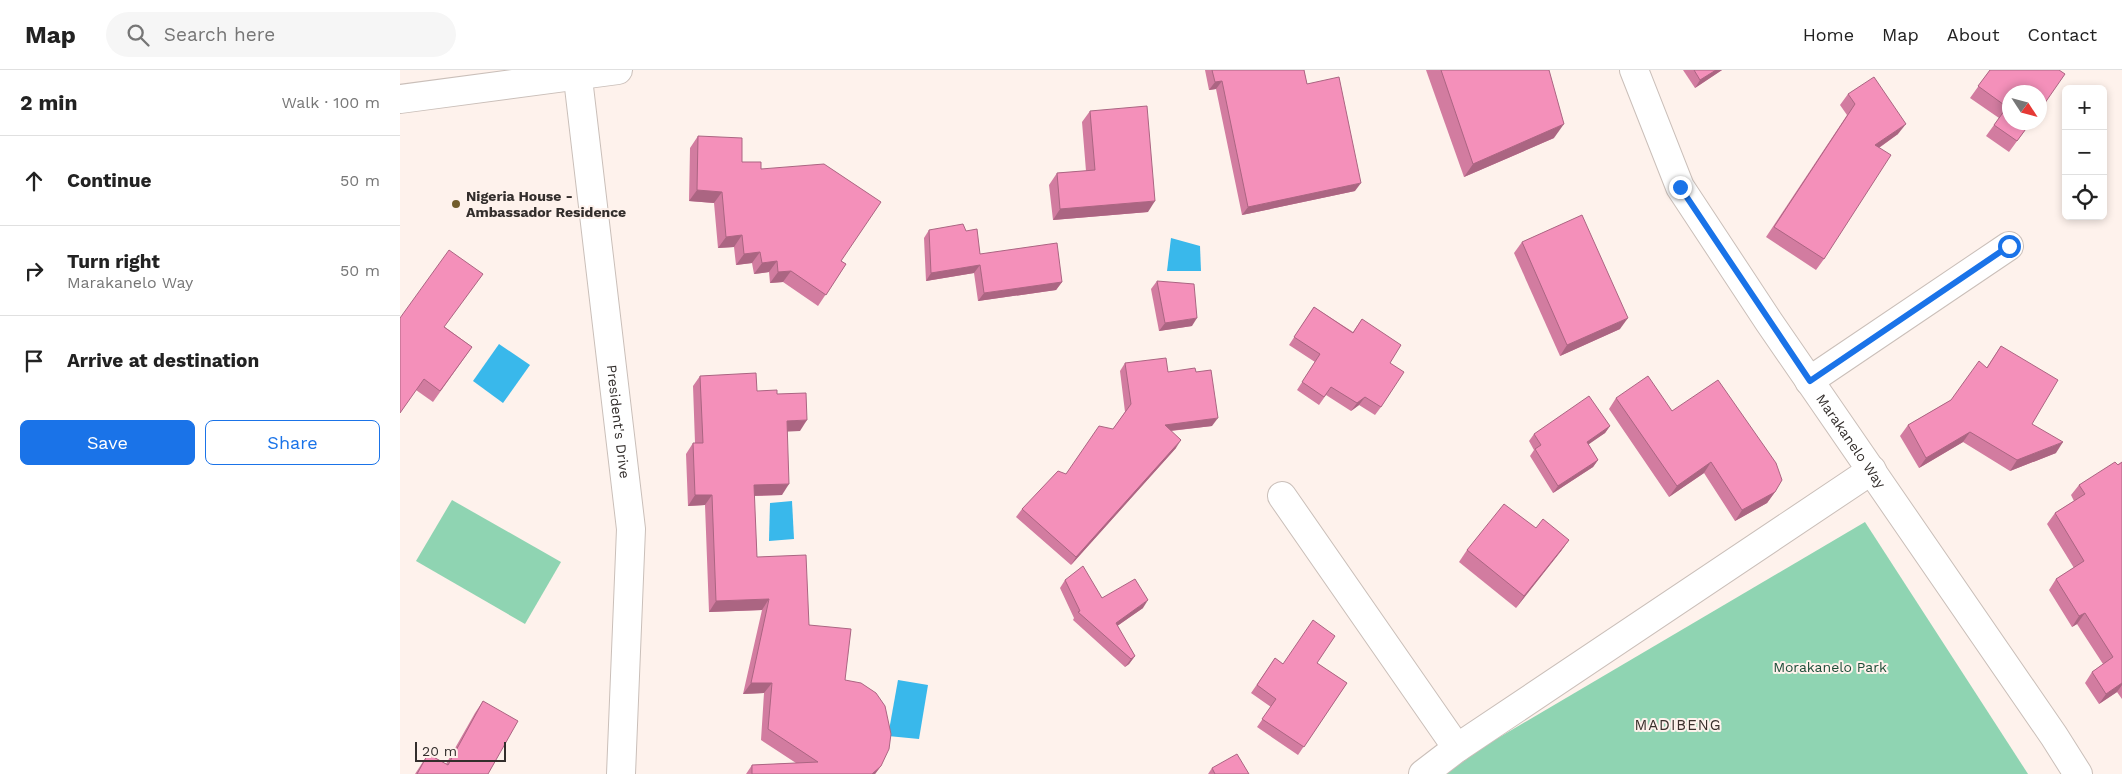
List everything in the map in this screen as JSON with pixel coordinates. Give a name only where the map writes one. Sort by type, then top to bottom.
[{"type":"street","points":[[400,99],[618,70]]},
{"type":"street","name":"Marakanelo Way","points":[[1634,70],[1680,187],[2078,774]]},
{"type":"street","name":"President's Drive","points":[[577,74],[631,529],[621,774]]},
{"type":"street","points":[[1810,381],[2009,246]]},
{"type":"street","points":[[1423,774],[1457,748],[1872,470]]},
{"type":"street","points":[[1282,496],[1457,748]]},
{"type":"green space","points":[[452,500],[561,562],[525,624],[416,561]]},
{"type":"green space","name":"Morakanelo Park","points":[[1865,522],[2028,774],[1437,774]]},
{"type":"water","points":[[1171,238],[1200,246],[1201,271],[1167,271]]},
{"type":"water","points":[[499,344],[530,365],[503,403],[473,381]]},
{"type":"water","points":[[792,501],[794,539],[769,541],[770,503]]},
{"type":"water","points":[[898,680],[928,685],[919,739],[888,736]]},
{"type":"building","points":[[1212,70],[1304,70],[1307,84],[1339,77],[1361,183],[1248,207],[1222,81],[1215,82]]},
{"type":"building","points":[[1441,70],[1549,70],[1564,124],[1473,164]]},
{"type":"building","points":[[1694,70],[1716,70],[1700,80]]},
{"type":"building","points":[[1990,70],[2059,70],[2065,74],[2047,100],[2047,85],[2002,85],[2002,103],[1978,86]]},
{"type":"building","points":[[1874,77],[1906,124],[1875,145],[1891,155],[1824,259],[1774,227],[1855,104],[1848,94]]},
{"type":"building","points":[[1147,106],[1155,201],[1060,209],[1057,173],[1095,170],[1090,111]]},
{"type":"building","points":[[2002,114],[2002,130],[2025,130],[2017,141],[1994,125]]},
{"type":"building","points":[[698,136],[742,138],[742,162],[761,162],[761,169],[824,164],[881,202],[841,261],[846,264],[826,295],[791,271],[778,272],[777,261],[762,263],[760,252],[744,254],[742,235],[726,237],[722,192],[697,190]]},
{"type":"building","points":[[1582,215],[1628,318],[1567,345],[1522,242]]},
{"type":"building","points":[[963,224],[966,231],[977,229],[980,254],[1057,243],[1062,282],[984,293],[980,265],[931,273],[929,230]]},
{"type":"building","points":[[449,250],[483,274],[444,327],[472,347],[440,391],[424,379],[400,413],[400,318]]},
{"type":"building","points":[[1157,281],[1194,284],[1197,318],[1165,323]]},
{"type":"building","points":[[1314,307],[1353,333],[1362,319],[1401,345],[1390,363],[1404,372],[1381,407],[1365,397],[1357,403],[1331,387],[1324,397],[1302,382],[1320,354],[1294,337]]},
{"type":"building","points":[[2001,346],[2058,380],[2032,424],[2063,442],[2017,460],[1970,432],[1926,458],[1908,425],[1951,400],[1979,361],[1987,368]]},
{"type":"building","points":[[1166,358],[1168,372],[1195,368],[1196,372],[1211,370],[1218,418],[1165,425],[1181,440],[1076,557],[1022,509],[1058,471],[1066,474],[1099,426],[1113,429],[1131,404],[1125,363]]},
{"type":"building","points":[[756,373],[757,391],[777,390],[777,394],[806,393],[807,420],[787,421],[789,484],[754,485],[757,557],[806,555],[809,625],[851,629],[845,680],[861,683],[876,693],[885,706],[891,734],[889,749],[881,766],[872,774],[752,774],[752,765],[818,762],[768,729],[772,683],[751,683],[769,599],[716,601],[712,495],[695,495],[693,443],[703,443],[700,376]]},
{"type":"building","points":[[1648,376],[1672,411],[1718,380],[1776,463],[1782,480],[1775,492],[1742,510],[1711,462],[1677,486],[1616,398]]},
{"type":"building","points":[[1589,396],[1610,426],[1587,442],[1598,460],[1558,486],[1535,449],[1541,445],[1534,434]]},
{"type":"building","points":[[2115,462],[2118,465],[2122,462],[2122,683],[2106,694],[2092,672],[2113,657],[2085,613],[2079,616],[2056,579],[2084,561],[2055,513],[2085,494],[2079,485]]},
{"type":"building","points":[[1504,504],[1536,528],[1543,519],[1569,540],[1524,596],[1467,550]]},
{"type":"building","points":[[1083,566],[1102,598],[1135,579],[1148,600],[1116,623],[1135,656],[1131,659],[1078,612],[1080,611],[1065,580]]},
{"type":"building","points":[[1313,620],[1335,636],[1317,663],[1347,683],[1304,747],[1262,719],[1276,699],[1257,685],[1275,658],[1283,664]]},
{"type":"building","points":[[483,701],[518,721],[488,774],[417,774],[428,754],[448,765]]},
{"type":"building","points":[[1237,754],[1249,774],[1215,774],[1212,768]]},
{"type":"place","name":"Nigeria House - Ambassador Residence","points":[[456,204]]},
{"type":"district","name":"MADIBENG","points":[[1678,725]]},
{"type":"route","points":[[1680,187],[1810,381],[2009,246]]}]
